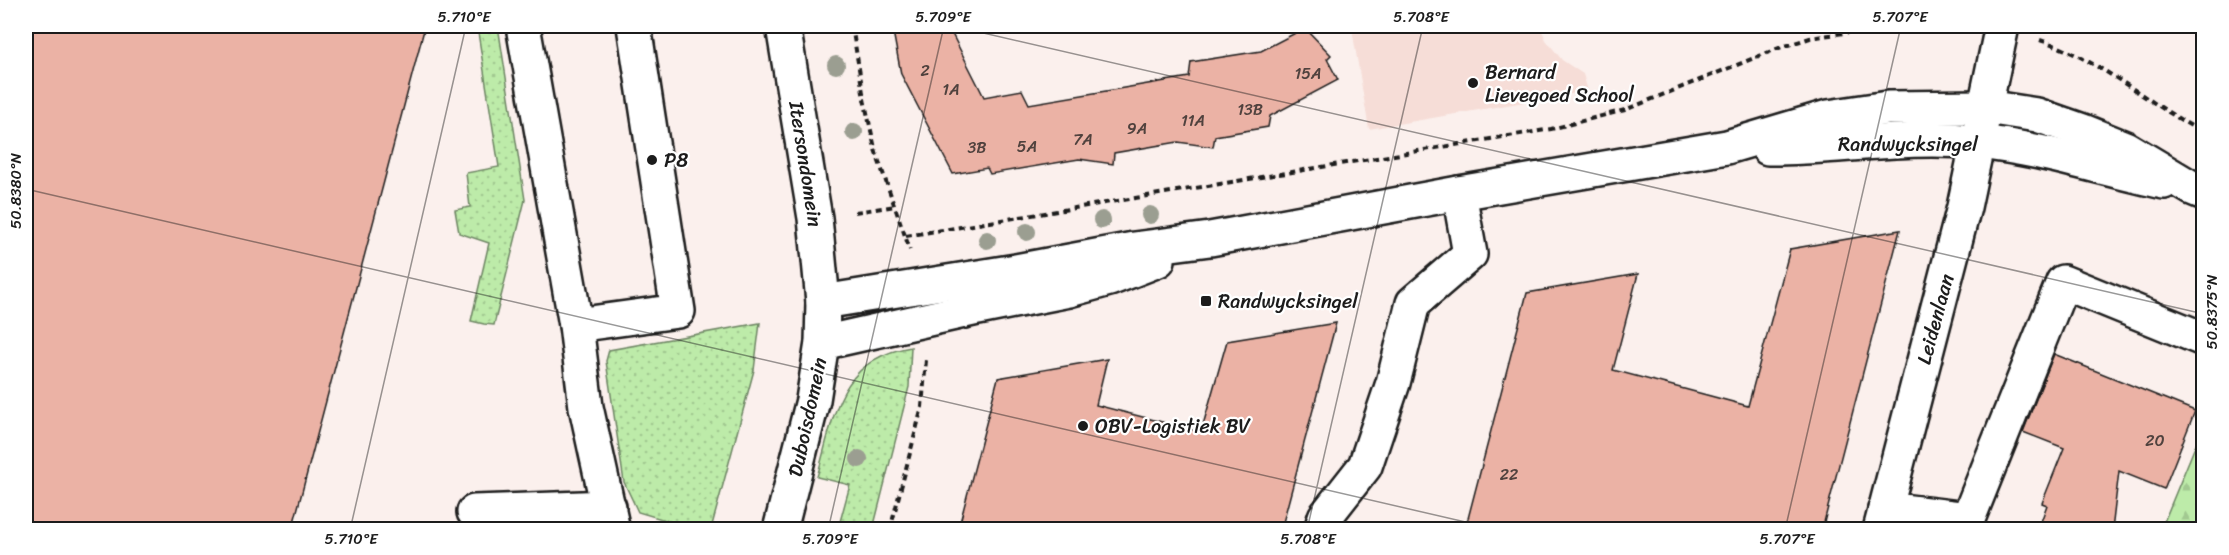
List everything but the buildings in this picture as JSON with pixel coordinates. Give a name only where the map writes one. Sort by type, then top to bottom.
[{"type":"street","points":[[474,512],[611,518],[586,407],[576,325],[523,26]]},
{"type":"street","points":[[576,325],[678,311],[634,26]]},
{"type":"street","name":"Itersondomein","points":[[783,26],[815,218],[823,302]]},
{"type":"street","name":"Leidenlaan","points":[[1883,519],[1964,207],[2002,28]]},
{"type":"street","name":"Randwycksingel","points":[[823,302],[1016,271],[1134,249],[1210,239],[1727,147],[1828,117],[1863,111],[1920,106],[1986,107],[2037,116],[2125,148],[2198,191]]},
{"type":"street","name":"Randwycksingel","points":[[1727,147],[1797,148],[1891,140],[1979,142],[2013,147],[2198,191]]},
{"type":"street","points":[[1322,530],[1325,517],[1365,466],[1393,383],[1413,303],[1470,254],[1459,193]]},
{"type":"street","name":"Randwycksingel","points":[[822,343],[1069,290],[1109,279],[1210,239]]},
{"type":"street","points":[[1883,519],[1968,519],[2063,282],[2203,339]]},
{"type":"street","name":"Duboisdomein","points":[[780,530],[807,428],[822,343],[823,302]]},
{"type":"path","points":[[852,26],[876,153],[906,236],[1551,129],[1625,110],[1761,55],[1810,38],[1890,26]]},
{"type":"path","points":[[2002,28],[2048,42],[2082,58],[2204,133]]},
{"type":"path","points":[[890,530],[922,406],[927,354]]},
{"type":"shaded area","name":"Bernard Lievegoed School","points":[[1346,26],[1540,26],[1546,40],[1562,60],[1583,74],[1588,91],[1369,129],[1352,29]]},
{"type":"green space","points":[[477,26],[498,26],[525,200],[494,325],[471,321],[489,243],[459,233],[455,210],[470,207],[466,173],[499,167]]},
{"type":"green space","points":[[760,323],[754,370],[711,529],[682,525],[638,512],[624,482],[606,361],[609,350]]},
{"type":"green space","points":[[911,347],[909,387],[873,529],[838,529],[850,485],[817,477],[835,413],[843,394],[868,364],[887,354]]},
{"type":"green space","points":[[2203,427],[2203,529],[2161,529]]},
{"type":"place","name":"Bernard Lievegoed School","points":[[1473,83]]},
{"type":"place","name":"P8","points":[[652,160]]},
{"type":"place","name":"Randwycksingel","points":[[1206,301]]},
{"type":"place","name":"OBV-Logistiek BV","points":[[1083,426]]}]
